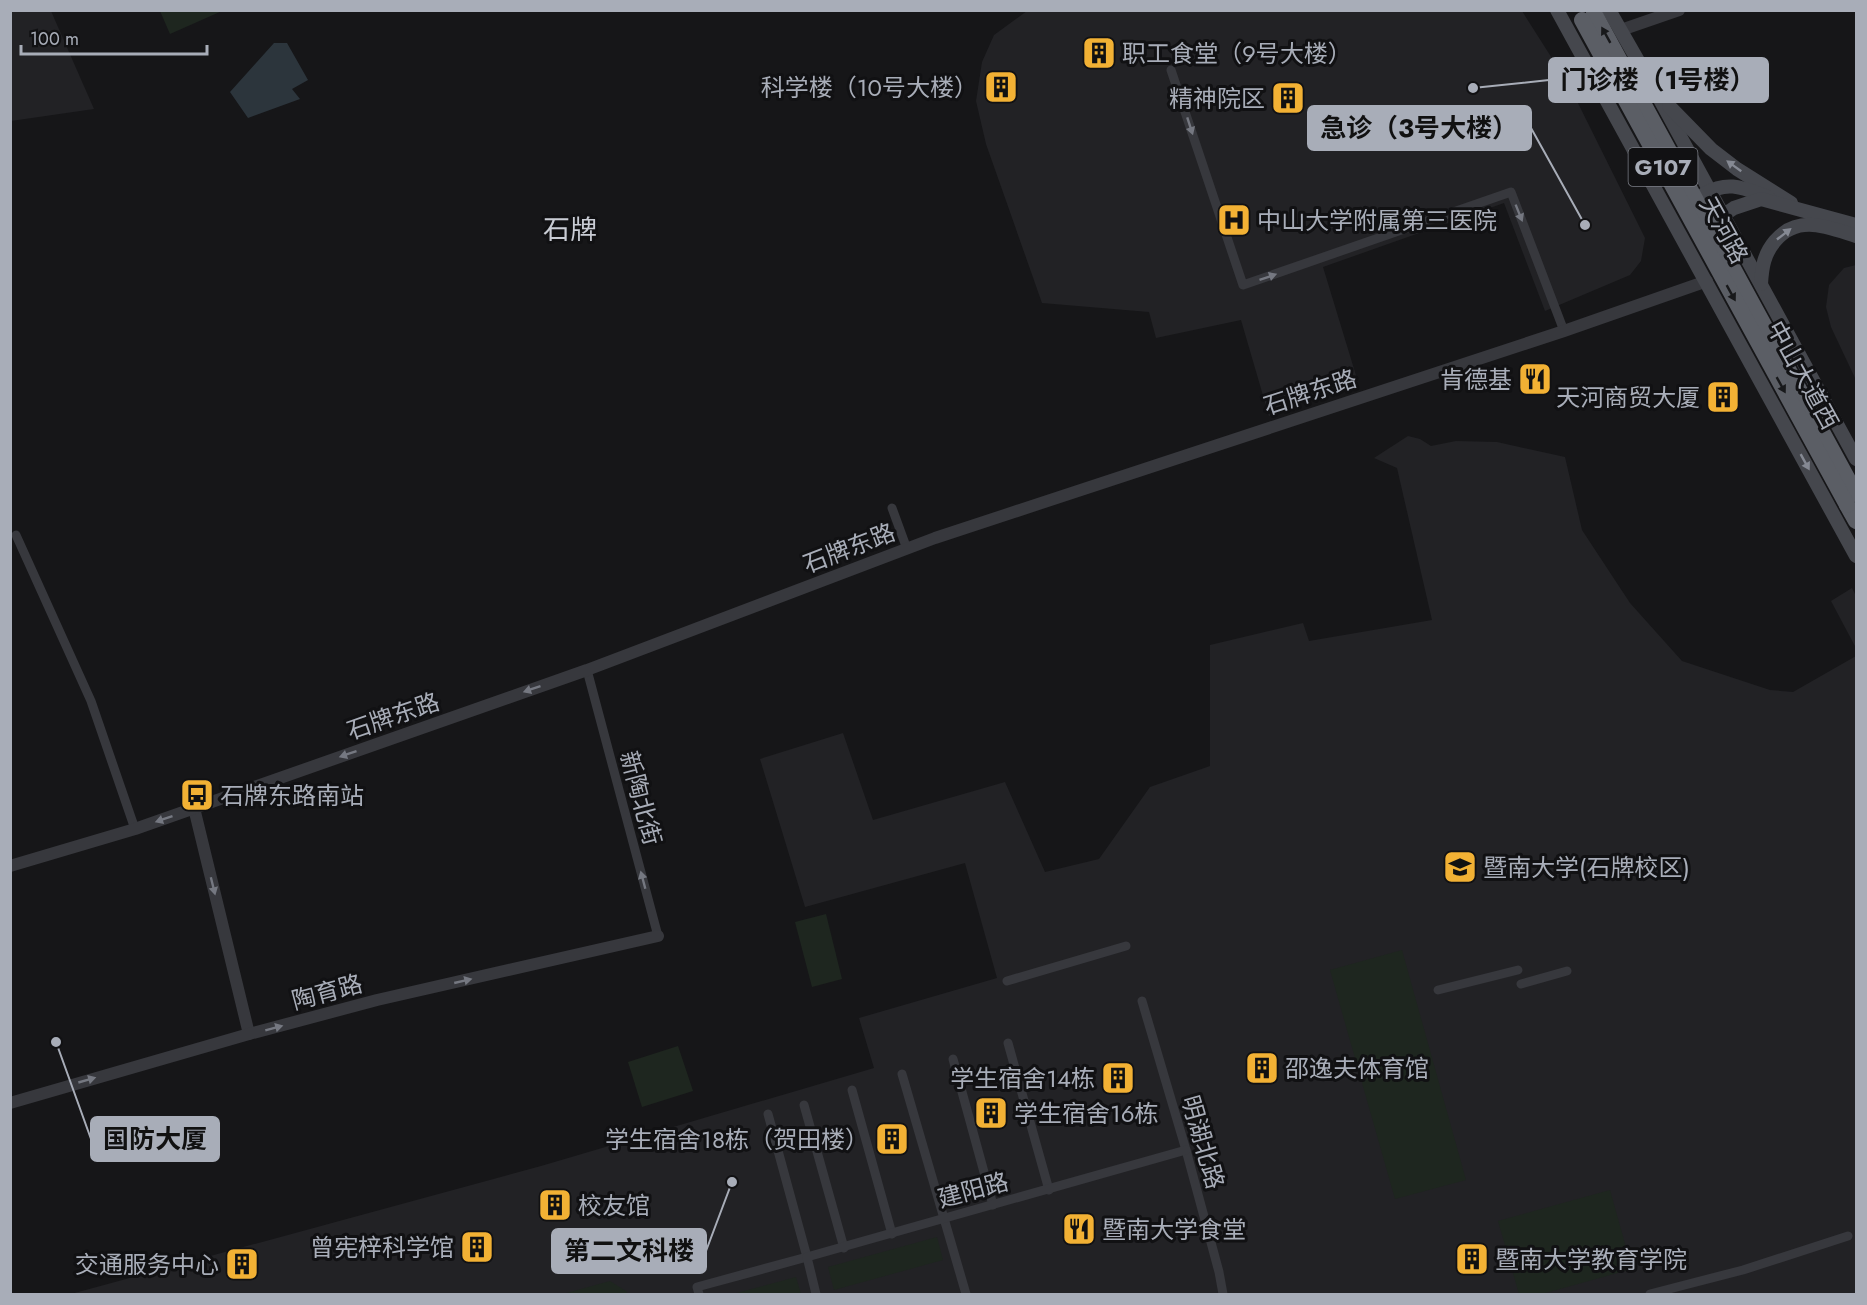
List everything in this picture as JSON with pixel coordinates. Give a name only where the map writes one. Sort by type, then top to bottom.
[{"type":"highway","name":"天河路","points":[[1591,13],[1749,311]]},
{"type":"highway","name":"中山大道西","points":[[1749,311],[1852,500],[1857,521]]},
{"type":"main road","points":[[1557,10],[1857,556]]},
{"type":"main road","points":[[1591,13],[1621,30],[1857,459]]},
{"type":"main road","points":[[1657,94],[1711,149],[1737,170],[1801,209]]},
{"type":"main road","points":[[1624,132],[1647,131],[1658,125],[1668,114]]},
{"type":"main road","points":[[1669,214],[1709,190],[1729,185],[1801,209]]},
{"type":"main road","points":[[1707,281],[1704,238],[1709,229],[1723,215],[1743,205],[1761,199],[1857,225]]},
{"type":"main road","points":[[1761,284],[1766,255],[1788,229],[1807,225],[1819,226],[1857,236]]},
{"type":"main road","points":[[1756,374],[1763,360],[1769,355],[1786,349],[1797,351]]},
{"type":"street","points":[[1621,30],[1679,10]]},
{"type":"street","points":[[1171,70],[1243,285],[1511,192],[1564,331]]},
{"type":"street","name":"石牌东路","points":[[10,866],[135,829],[587,669],[907,549],[1564,331],[1707,281]]},
{"type":"street","points":[[892,508],[907,549]]},
{"type":"street","points":[[16,535],[91,701],[135,829]]},
{"type":"street","name":"新陶北街","points":[[587,669],[658,936]]},
{"type":"street","points":[[194,808],[249,1035]]},
{"type":"street","name":"陶育路","points":[[10,1103],[377,1000],[658,936]]},
{"type":"street","points":[[1006,981],[1126,946]]},
{"type":"street","points":[[1438,990],[1518,970]]},
{"type":"street","points":[[1521,984],[1567,971]]},
{"type":"street","name":"明湖北路","points":[[1142,1001],[1186,1150],[1223,1294]]},
{"type":"street","points":[[1008,1043],[1049,1190]]},
{"type":"street","points":[[953,1059],[993,1205]]},
{"type":"street","points":[[902,1074],[966,1294]]},
{"type":"street","points":[[852,1090],[891,1234]]},
{"type":"street","points":[[804,1105],[844,1248]]},
{"type":"street","points":[[768,1114],[816,1294]]},
{"type":"street","name":"建阳路","points":[[699,1294],[697,1287],[844,1248],[1186,1150]]},
{"type":"street","points":[[1650,1294],[1743,1270],[1848,1236]]},
{"type":"shaded area","points":[[10,11],[51,11],[94,109],[11,121]]},
{"type":"shaded area","points":[[160,11],[222,11],[170,34]]},
{"type":"shaded area","name":"中山大学附属第三医院","points":[[1027,11],[1522,11],[1569,85],[1645,238],[1641,261],[1630,275],[1545,311],[1504,203],[1323,267],[1358,382],[1269,416],[1241,320],[1156,338],[1149,312],[1042,303],[986,144],[976,101],[982,62],[994,35]]},
{"type":"shaded area","points":[[274,43],[287,43],[308,80],[292,89],[300,99],[248,118],[230,92]]},
{"type":"shaded area","points":[[1856,265],[1856,380],[1831,327],[1826,307],[1829,285],[1844,268]]},
{"type":"shaded area","name":"暨南大学(石牌校区)","points":[[1408,436],[1420,439],[1431,446],[1456,441],[1497,442],[1565,457],[1582,530],[1630,603],[1682,661],[1770,690],[1793,692],[1856,656],[1856,1294],[71,1294],[541,1166],[874,1068],[859,1018],[997,978],[965,863],[805,907],[760,759],[843,733],[873,820],[1005,782],[1045,872],[1099,859],[1150,787],[1210,766],[1210,645],[1303,623],[1309,641],[1432,620],[1397,468],[1374,458]]},
{"type":"shaded area","points":[[1852,588],[1856,596],[1856,648],[1831,601]]},
{"type":"shaded area","points":[[826,914],[842,979],[812,987],[795,922]]},
{"type":"shaded area","points":[[1402,950],[1466,1180],[1395,1199],[1330,970]]},
{"type":"shaded area","points":[[678,1046],[693,1091],[642,1107],[628,1062]]},
{"type":"shaded area","points":[[1610,1190],[1632,1269],[1542,1294],[1519,1294],[1498,1221]]},
{"type":"shaded area","points":[[937,1237],[943,1260],[834,1290],[828,1267]]},
{"type":"shaded area","points":[[796,1277],[801,1294],[733,1294]]},
{"type":"shaded area","points":[[610,1281],[628,1294],[563,1294]]},
{"type":"place","name":"职工食堂（9号大楼）","points":[[1099,53]]},
{"type":"place","name":"科学楼（10号大楼）","points":[[1001,87]]},
{"type":"place","name":"门诊楼（1号楼）","points":[[1473,88]]},
{"type":"place","name":"精神院区","points":[[1288,98]]},
{"type":"place","name":"中山大学附属第三医院","points":[[1234,220]]},
{"type":"place","name":"急诊（3号大楼）","points":[[1585,225]]},
{"type":"place","name":"肯德基","points":[[1535,379]]},
{"type":"place","name":"天河商贸大厦","points":[[1723,397]]},
{"type":"place","name":"石牌东路南站","points":[[197,795]]},
{"type":"place","name":"暨南大学(石牌校区)","points":[[1460,867]]},
{"type":"place","name":"国防大厦","points":[[56,1042]]},
{"type":"place","name":"邵逸夫体育馆","points":[[1262,1068]]},
{"type":"place","name":"学生宿舍14栋","points":[[1118,1078]]},
{"type":"place","name":"学生宿舍16栋","points":[[991,1113]]},
{"type":"place","name":"学生宿舍18栋（贺田楼）","points":[[892,1139]]},
{"type":"place","name":"第二文科楼","points":[[732,1182]]},
{"type":"place","name":"校友馆","points":[[555,1205]]},
{"type":"place","name":"暨南大学食堂","points":[[1079,1229]]},
{"type":"place","name":"曾宪梓科学馆","points":[[477,1247]]},
{"type":"place","name":"暨南大学教育学院","points":[[1472,1259]]},
{"type":"place","name":"交通服务中心","points":[[242,1264]]},
{"type":"district","name":"石牌","points":[[570,229]]}]
